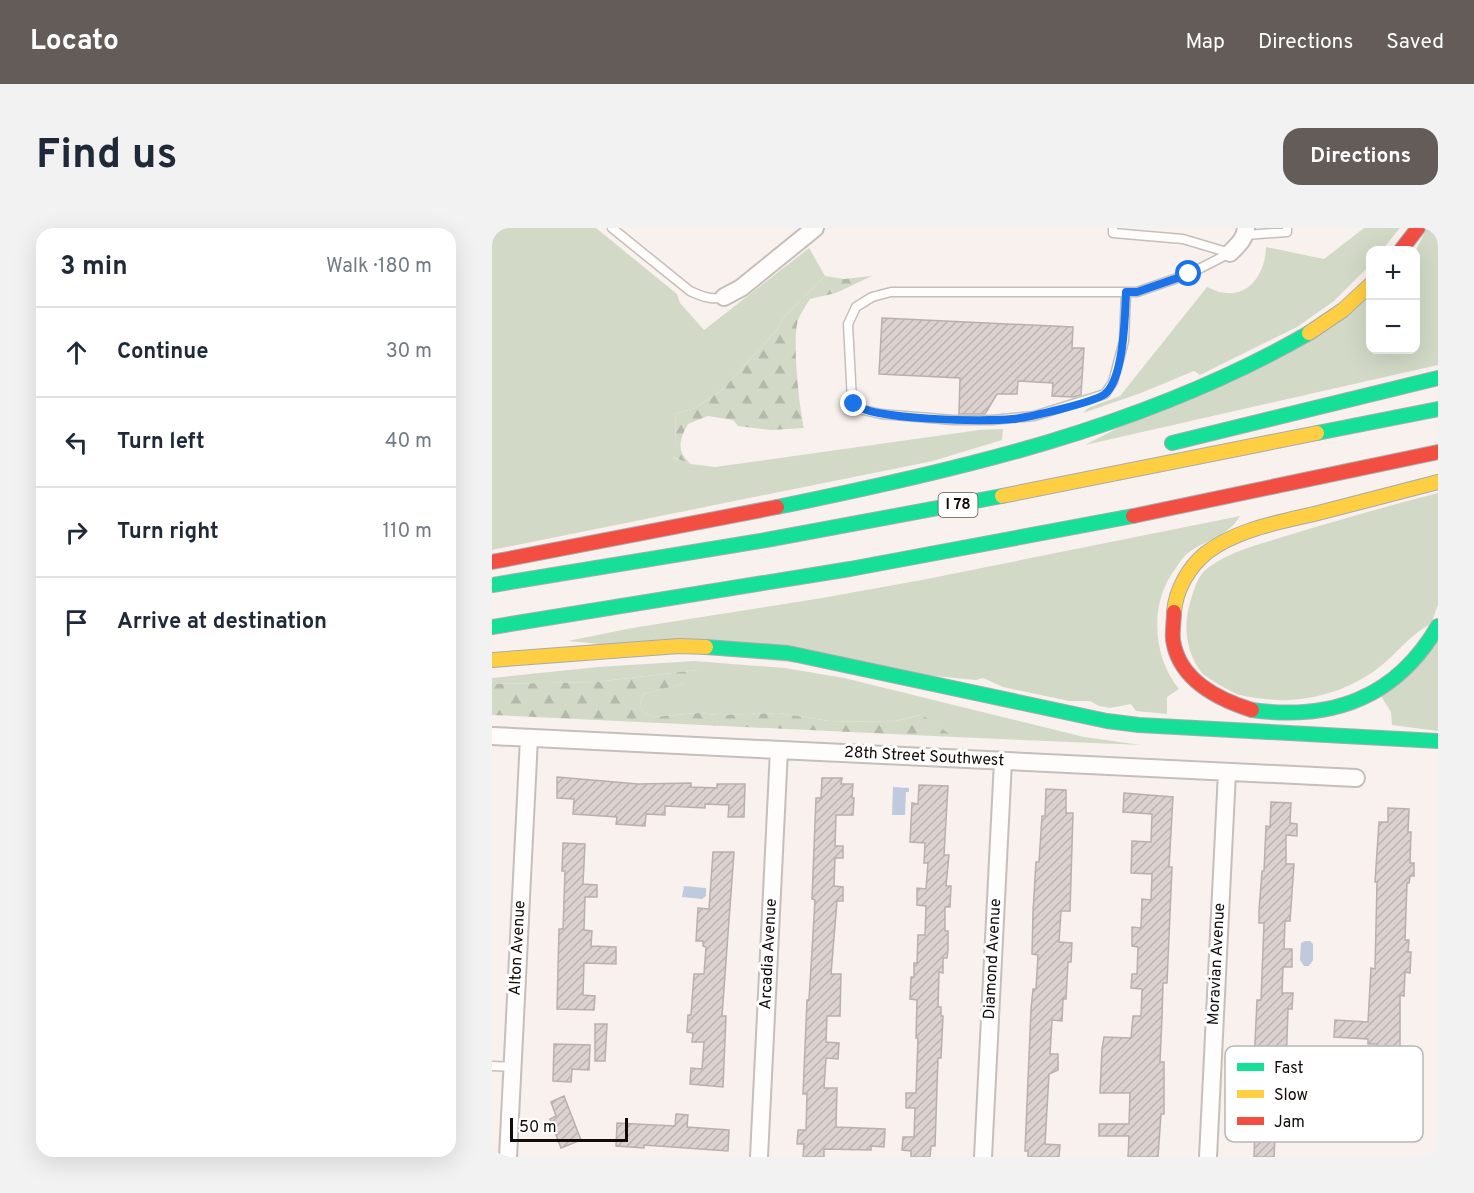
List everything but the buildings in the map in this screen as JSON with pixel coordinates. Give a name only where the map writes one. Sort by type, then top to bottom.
[{"type":"highway","points":[[1404,246],[1418,228]]},
{"type":"highway","points":[[492,562],[684,528],[934,474],[1077,433],[1181,396],[1281,348],[1333,318],[1366,289]]},
{"type":"highway","points":[[1163,445],[1433,380]]},
{"type":"highway","name":"I 78","points":[[492,585],[766,540],[969,503],[1438,409]]},
{"type":"highway","points":[[492,627],[729,590],[911,558],[1066,529],[1438,452]]},
{"type":"highway","points":[[766,540],[1046,473]]},
{"type":"highway","points":[[1438,482],[1255,530],[1213,549],[1199,559],[1190,570],[1179,592],[1172,619],[1172,639],[1178,658],[1185,670],[1211,695],[1230,704],[1252,710],[1293,714],[1337,707],[1383,686],[1421,651],[1438,626]]},
{"type":"highway","points":[[492,660],[668,647],[732,648],[788,653],[846,664],[964,692],[1128,724],[1438,741]]},
{"type":"street","points":[[724,297],[741,288],[815,228]]},
{"type":"street","points":[[1230,253],[1246,231]]},
{"type":"street","name":"28th Street Southwest","points":[[492,736],[1356,778]]},
{"type":"street","name":"Alton Avenue","points":[[508,1157],[528,738]]},
{"type":"street","name":"Arcadia Avenue","points":[[759,1157],[779,750]]},
{"type":"street","name":"Diamond Avenue","points":[[983,1157],[1003,761]]},
{"type":"street","name":"Moravian Avenue","points":[[1208,1157],[1227,772]]},
{"type":"lane","points":[[612,228],[690,291],[714,299],[724,297]]},
{"type":"lane","points":[[1113,228],[1113,233],[1183,239],[1230,253]]},
{"type":"lane","points":[[1246,231],[1287,232],[1287,228]]},
{"type":"lane","points":[[1126,292],[1124,341],[1113,382],[1105,394],[1034,416],[992,420],[954,420],[881,414],[859,409],[852,401],[848,324],[856,307],[872,297],[891,292],[1126,292],[1137,292],[1189,274],[1230,253]]},
{"type":"lane","points":[[492,1066],[513,1066]]},
{"type":"green space","points":[[492,228],[596,228],[677,294],[680,303],[704,330],[809,248],[825,276],[785,316],[777,330],[722,390],[695,408],[675,414],[676,442],[673,458],[691,464],[715,467],[979,430],[1003,429],[1002,440],[933,461],[492,550]]},
{"type":"green space","points":[[1364,228],[1400,228],[1385,246],[1366,246],[1366,269],[1334,301],[1297,327],[1200,375],[1194,371],[1141,393],[1083,413],[1088,408],[1120,396],[1207,287],[1221,292],[1235,293],[1250,286],[1260,272],[1266,247],[1324,259]]},
{"type":"green space","points":[[1427,228],[1438,228],[1438,365],[1085,445],[1366,299],[1366,354],[1420,354],[1420,246],[1418,246]]},
{"type":"green space","points":[[825,276],[844,279],[872,276],[836,293],[810,299],[798,320],[796,357],[804,428],[771,430],[738,426],[733,420],[708,416],[688,424],[681,440],[683,455],[691,464],[672,457],[676,442],[675,414],[695,408],[722,390],[777,330],[785,316]]},
{"type":"green space","points":[[1438,493],[1438,605],[1431,624],[1412,637],[1388,660],[1351,685],[1327,694],[1302,699],[1265,699],[1240,695],[1201,672],[1192,656],[1186,629],[1188,611],[1196,583],[1205,570],[1228,556],[1258,545]]},
{"type":"green space","points":[[1240,516],[1223,533],[1184,556],[1167,582],[1161,597],[1157,629],[1159,645],[1163,661],[1179,689],[1167,697],[1167,714],[1136,711],[1131,704],[1110,708],[1090,701],[1069,701],[1003,687],[983,678],[976,680],[568,641],[632,628],[927,579]]},
{"type":"green space","points":[[1438,637],[1438,731],[1392,725],[1391,712],[1381,696]]},
{"type":"green space","points":[[694,661],[785,668],[844,678],[1084,737],[1141,745],[954,737],[921,715],[890,722],[829,721],[779,713],[717,715],[698,713],[653,717],[643,711],[640,703],[643,694],[682,684],[698,670],[595,682],[492,684],[492,678],[598,667]]},
{"type":"green space","points":[[698,670],[704,675],[682,684],[643,694],[640,703],[643,711],[653,717],[698,713],[717,715],[779,713],[829,721],[890,722],[922,715],[954,737],[492,715],[492,684],[595,682]]},
{"type":"water","points":[[893,787],[909,788],[909,792],[906,792],[905,815],[892,815]]},
{"type":"water","points":[[684,886],[706,888],[706,896],[702,899],[682,897]]},
{"type":"water","points":[[1305,941],[1313,944],[1313,960],[1309,966],[1304,966],[1300,960],[1301,943]]},
{"type":"traffic: fast","points":[[777,507],[983,460],[1117,420],[1183,395],[1247,366],[1309,333]]},
{"type":"traffic: fast","points":[[1172,443],[1438,378]]},
{"type":"traffic: fast","points":[[1317,433],[1438,409]]},
{"type":"traffic: fast","points":[[492,585],[766,540],[1002,496]]},
{"type":"traffic: fast","points":[[492,627],[850,569],[1133,516]]},
{"type":"traffic: fast","points":[[1252,710],[1281,713],[1309,712],[1359,699],[1382,687],[1402,671],[1421,651],[1438,626]]},
{"type":"traffic: fast","points":[[706,647],[788,653],[1107,721],[1139,725],[1438,741]]},
{"type":"traffic: slow","points":[[1309,333],[1343,310],[1366,289]]},
{"type":"traffic: slow","points":[[1002,496],[1317,433]]},
{"type":"traffic: slow","points":[[1174,612],[1177,595],[1194,565],[1206,553],[1231,538],[1274,523],[1438,482]]},
{"type":"traffic: slow","points":[[492,660],[679,646],[706,647]]},
{"type":"traffic: jam","points":[[1404,246],[1418,228]]},
{"type":"traffic: jam","points":[[1133,516],[1438,452]]},
{"type":"traffic: jam","points":[[492,562],[777,507]]},
{"type":"traffic: jam","points":[[1174,612],[1173,640],[1177,654],[1191,677],[1213,694],[1252,710]]},
{"type":"route","points":[[854,404],[863,411],[881,414],[954,420],[992,420],[1034,416],[1105,394],[1113,382],[1124,341],[1126,292],[1137,292],[1189,274]]}]
